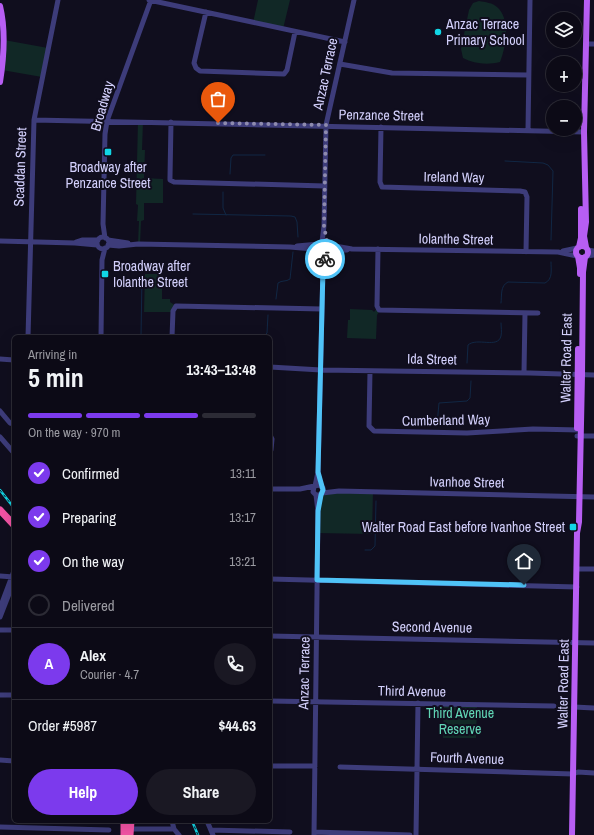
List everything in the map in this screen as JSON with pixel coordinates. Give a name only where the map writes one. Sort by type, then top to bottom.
[{"type":"highway","points":[[0,510],[12,523]]},
{"type":"main road","name":"Walter Road East","points":[[572,835],[577,533],[579,522],[580,375],[583,272],[588,252],[584,236],[586,222],[584,132],[586,0]]},
{"type":"main road","points":[[0,6],[4,30],[4,48],[0,82]]},
{"type":"main road","name":"Walter Road East","points":[[580,375],[580,268],[576,252],[581,238],[582,170],[584,160]]},
{"type":"main road","points":[[578,247],[583,245],[588,252],[578,256]]},
{"type":"street","name":"Scaddan Street","points":[[28,335],[34,120],[58,0]]},
{"type":"street","points":[[150,0],[345,42]]},
{"type":"street","name":"Broadway","points":[[100,335],[105,134],[108,121],[150,0]]},
{"type":"street","name":"Anzac Terrace","points":[[314,833],[318,472],[326,125],[354,0]]},
{"type":"street","points":[[528,130],[530,0]]},
{"type":"street","points":[[206,12],[193,68],[200,70],[284,74],[287,70],[295,32]]},
{"type":"street","points":[[586,44],[594,44]]},
{"type":"street","points":[[340,64],[392,73],[528,75]]},
{"type":"street","name":"Penzance Street","points":[[34,120],[326,125],[584,132]]},
{"type":"street","points":[[171,122],[170,180],[174,182],[325,186]]},
{"type":"street","name":"Ireland Way","points":[[381,127],[380,182],[382,187],[525,192],[527,197],[526,252]]},
{"type":"street","name":"Iolanthe Street","points":[[0,241],[290,247],[310,249],[324,247],[352,249],[558,252],[578,256]]},
{"type":"street","name":"Iolanthe Street","points":[[558,252],[578,247]]},
{"type":"street","points":[[378,249],[378,310],[538,313]]},
{"type":"street","points":[[588,252],[594,255]]},
{"type":"street","points":[[172,335],[173,311],[176,306],[322,309]]},
{"type":"street","points":[[524,372],[525,313]]},
{"type":"street","points":[[0,359],[12,360]]},
{"type":"street","name":"Ida Street","points":[[272,367],[321,370],[524,372],[594,375]]},
{"type":"street","name":"Cumberland Way","points":[[370,371],[369,426],[374,431],[467,433],[533,429],[579,433],[594,436]]},
{"type":"street","points":[[0,411],[12,423]]},
{"type":"street","points":[[0,437],[12,449]]},
{"type":"street","points":[[272,439],[272,450]]},
{"type":"street","name":"Ivanhoe Street","points":[[272,489],[594,497]]},
{"type":"street","points":[[577,569],[594,570]]},
{"type":"street","points":[[0,576],[12,576]]},
{"type":"street","points":[[272,579],[577,587]]},
{"type":"street","points":[[0,608],[12,581]]},
{"type":"street","points":[[0,617],[12,582]]},
{"type":"street","points":[[0,630],[12,630]]},
{"type":"street","name":"Second Avenue","points":[[272,636],[594,643]]},
{"type":"street","points":[[0,695],[12,695]]},
{"type":"street","name":"Third Avenue","points":[[272,701],[554,706]]},
{"type":"street","points":[[416,835],[418,703]]},
{"type":"street","points":[[574,707],[594,708]]},
{"type":"street","points":[[0,760],[12,760]]},
{"type":"street","points":[[272,766],[315,766]]},
{"type":"street","name":"Fourth Avenue","points":[[340,767],[573,774],[578,772],[594,773]]},
{"type":"street","points":[[172,823],[178,835]]},
{"type":"street","points":[[208,823],[212,833],[290,832]]},
{"type":"street","points":[[0,827],[108,830]]},
{"type":"street","points":[[127,832],[174,829]]},
{"type":"street","points":[[314,833],[410,835]]},
{"type":"green space","points":[[258,0],[290,0],[283,29],[253,23]]},
{"type":"green space","points":[[479,1],[489,3],[497,7],[504,19],[506,33],[504,49],[500,62],[481,63],[472,62],[463,58],[461,49],[469,10],[473,3]]},
{"type":"green space","points":[[4,40],[48,48],[42,77],[2,70]]},
{"type":"green space","points":[[138,121],[143,121],[142,150],[145,150],[144,178],[163,179],[163,203],[144,203],[144,220],[141,221],[140,244],[138,244],[139,221],[137,221],[138,205],[136,204]]},
{"type":"green space","points":[[145,274],[162,274],[162,299],[170,299],[170,302],[176,306],[172,312],[144,312]]},
{"type":"green space","points":[[377,308],[380,310],[377,315],[376,339],[347,338],[350,309],[372,310],[374,312]]},
{"type":"green space","points":[[373,492],[372,534],[317,533],[318,511],[322,493]]},
{"type":"green space","name":"Third Avenue Reserve","points":[[444,704],[477,705],[476,738],[443,738]]},
{"type":"waterway","points":[[230,174],[231,158],[233,155],[265,155]]},
{"type":"waterway","points":[[505,161],[543,163],[548,165],[553,171],[551,240]]},
{"type":"waterway","points":[[223,192],[223,208],[226,215]]},
{"type":"waterway","points":[[193,214],[291,216],[295,217],[297,222],[298,237]]},
{"type":"waterway","points":[[276,299],[278,283],[290,279],[293,252]]},
{"type":"waterway","points":[[501,303],[503,288],[508,282],[545,283],[548,281],[551,274],[551,262]]},
{"type":"waterway","points":[[141,335],[142,276]]},
{"type":"waterway","points":[[265,335],[267,333],[268,315]]},
{"type":"waterway","points":[[467,363],[468,345],[477,342],[496,342],[501,336],[501,323]]},
{"type":"waterway","points":[[437,425],[439,403],[467,401],[470,398],[471,381]]},
{"type":"waterway","points":[[365,550],[371,550],[375,546],[376,501]]},
{"type":"railway","points":[[0,490],[12,505]]},
{"type":"railway","points":[[193,823],[198,835]]},
{"type":"way so far","points":[[218,123],[326,125],[324,226],[330,249],[325,259]]},
{"type":"place","name":"Anzac Terrace Primary School","points":[[438,32]]},
{"type":"place","name":"Broadway after Penzance Street","points":[[108,152]]},
{"type":"place","name":"Broadway after Iolanthe Street","points":[[105,274]]},
{"type":"place","name":"Walter Road East before Ivanhoe Street","points":[[573,527]]},
{"type":"route","points":[[325,259],[323,268],[318,472],[323,490],[318,511],[317,580],[524,585]]}]
